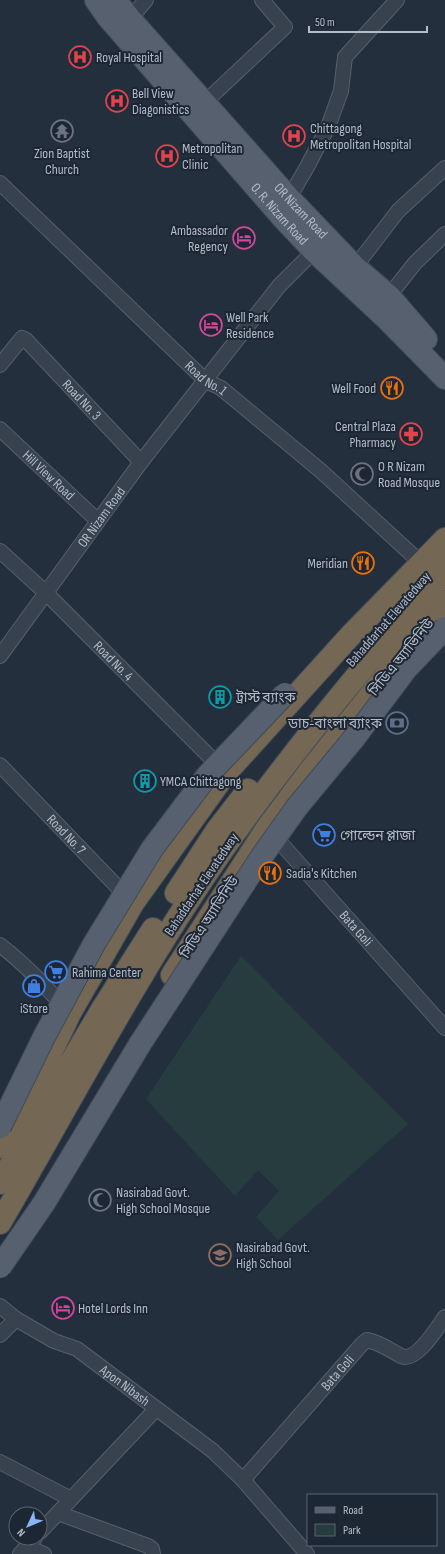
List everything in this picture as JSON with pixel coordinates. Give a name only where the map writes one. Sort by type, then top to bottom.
[{"type":"highway","points":[[0,1147],[49,1057],[70,1013],[133,903],[226,773],[345,641],[420,562],[445,539]]},
{"type":"highway","name":"Bahaddarhat Elevatedway","points":[[0,1183],[101,1011],[218,830],[346,666],[423,578],[445,556]]},
{"type":"highway","name":"Bahaddarhat Elevatedway","points":[[0,1223],[155,954],[223,849],[274,779],[351,683],[431,588],[445,574]]},
{"type":"highway","name":"সিডিএ অ্যাভিনিউ","points":[[0,1251],[55,1170],[144,1018],[267,828],[308,773],[445,602]]},
{"type":"main road","name":"O. R. Nizam Road","points":[[96,0],[117,27],[283,218],[314,251],[388,320],[445,378]]},
{"type":"main road","name":"OR Nizam Road","points":[[115,0],[130,19],[289,198],[355,267],[389,296],[445,362]]},
{"type":"main road","points":[[0,1267],[44,1204],[140,1044],[262,856],[297,807],[355,737],[406,669],[445,628]]},
{"type":"main road","points":[[0,1127],[44,1037],[94,944],[152,850],[207,776],[316,662],[345,641]]},
{"type":"street","points":[[130,19],[146,0]]},
{"type":"street","points":[[204,103],[285,27],[262,0]]},
{"type":"street","points":[[289,198],[308,167],[328,127],[341,91],[344,57],[397,0]]},
{"type":"street","points":[[355,267],[398,211],[445,168]]},
{"type":"street","name":"Road No. 1","points":[[0,183],[206,380],[221,388],[320,471],[420,562]]},
{"type":"street","points":[[389,296],[415,263],[445,234]]},
{"type":"street","name":"OR Nizam Road","points":[[0,656],[45,592],[141,462],[279,286],[314,251]]},
{"type":"street","name":"Road No. 3","points":[[0,365],[22,338],[26,340],[141,462]]},
{"type":"street","name":"Hill View Road","points":[[0,429],[98,520]]},
{"type":"street","name":"Road No. 4","points":[[0,550],[45,592],[226,773]]},
{"type":"street","name":"Road No. 7","points":[[0,765],[133,903]]},
{"type":"street","name":"Bata Goli","points":[[267,828],[445,1028]]},
{"type":"street","points":[[0,945],[38,978],[70,1013]]},
{"type":"street","name":"Apon Nibash","points":[[0,1306],[16,1319],[54,1341],[77,1349],[214,1451],[242,1480],[307,1554]]},
{"type":"street","name":"Bata Goli","points":[[242,1480],[362,1344],[367,1340],[374,1341],[403,1357],[411,1356],[418,1351],[445,1317]]},
{"type":"street","points":[[0,1335],[16,1319]]},
{"type":"street","points":[[48,1524],[156,1408]]},
{"type":"street","points":[[0,1462],[71,1499]]},
{"type":"street","points":[[58,1513],[148,1546],[152,1549],[153,1554]]},
{"type":"street","points":[[27,1546],[44,1554]]},
{"type":"green space","points":[[241,956],[408,1124],[278,1240],[256,1217],[279,1191],[258,1170],[235,1196],[146,1099]]},
{"type":"place","name":"Royal Hospital","points":[[80,57]]},
{"type":"place","name":"Bell View Diagonistics","points":[[117,101]]},
{"type":"place","name":"Zion Baptist Church","points":[[62,131]]},
{"type":"place","name":"Chittagong Metropolitan Hospital","points":[[294,136]]},
{"type":"place","name":"Metropolitan Clinic","points":[[167,156]]},
{"type":"place","name":"Ambassador Regency","points":[[244,238]]},
{"type":"place","name":"Well Park Residence","points":[[211,325]]},
{"type":"place","name":"Well Food","points":[[392,388]]},
{"type":"place","name":"Central Plaza Pharmacy","points":[[411,434]]},
{"type":"place","name":"O R Nizam Road Mosque","points":[[362,474]]},
{"type":"place","name":"Meridian","points":[[363,563]]},
{"type":"place","name":"ট্রাস্ট ব্যাংক","points":[[220,697]]},
{"type":"place","name":"ডাচ-বাংলা ব্যাংক","points":[[397,723]]},
{"type":"place","name":"YMCA Chittagong","points":[[145,781]]},
{"type":"place","name":"গোল্ডেন প্লাজা","points":[[324,835]]},
{"type":"place","name":"Sadia's Kitchen","points":[[270,873]]},
{"type":"place","name":"Rahima Center","points":[[56,972]]},
{"type":"place","name":"iStore","points":[[34,986]]},
{"type":"place","name":"Nasirabad Govt. High School Mosque","points":[[100,1200]]},
{"type":"place","name":"Nasirabad Govt. High School","points":[[220,1255]]},
{"type":"place","name":"Hotel Lords Inn","points":[[63,1308]]}]
